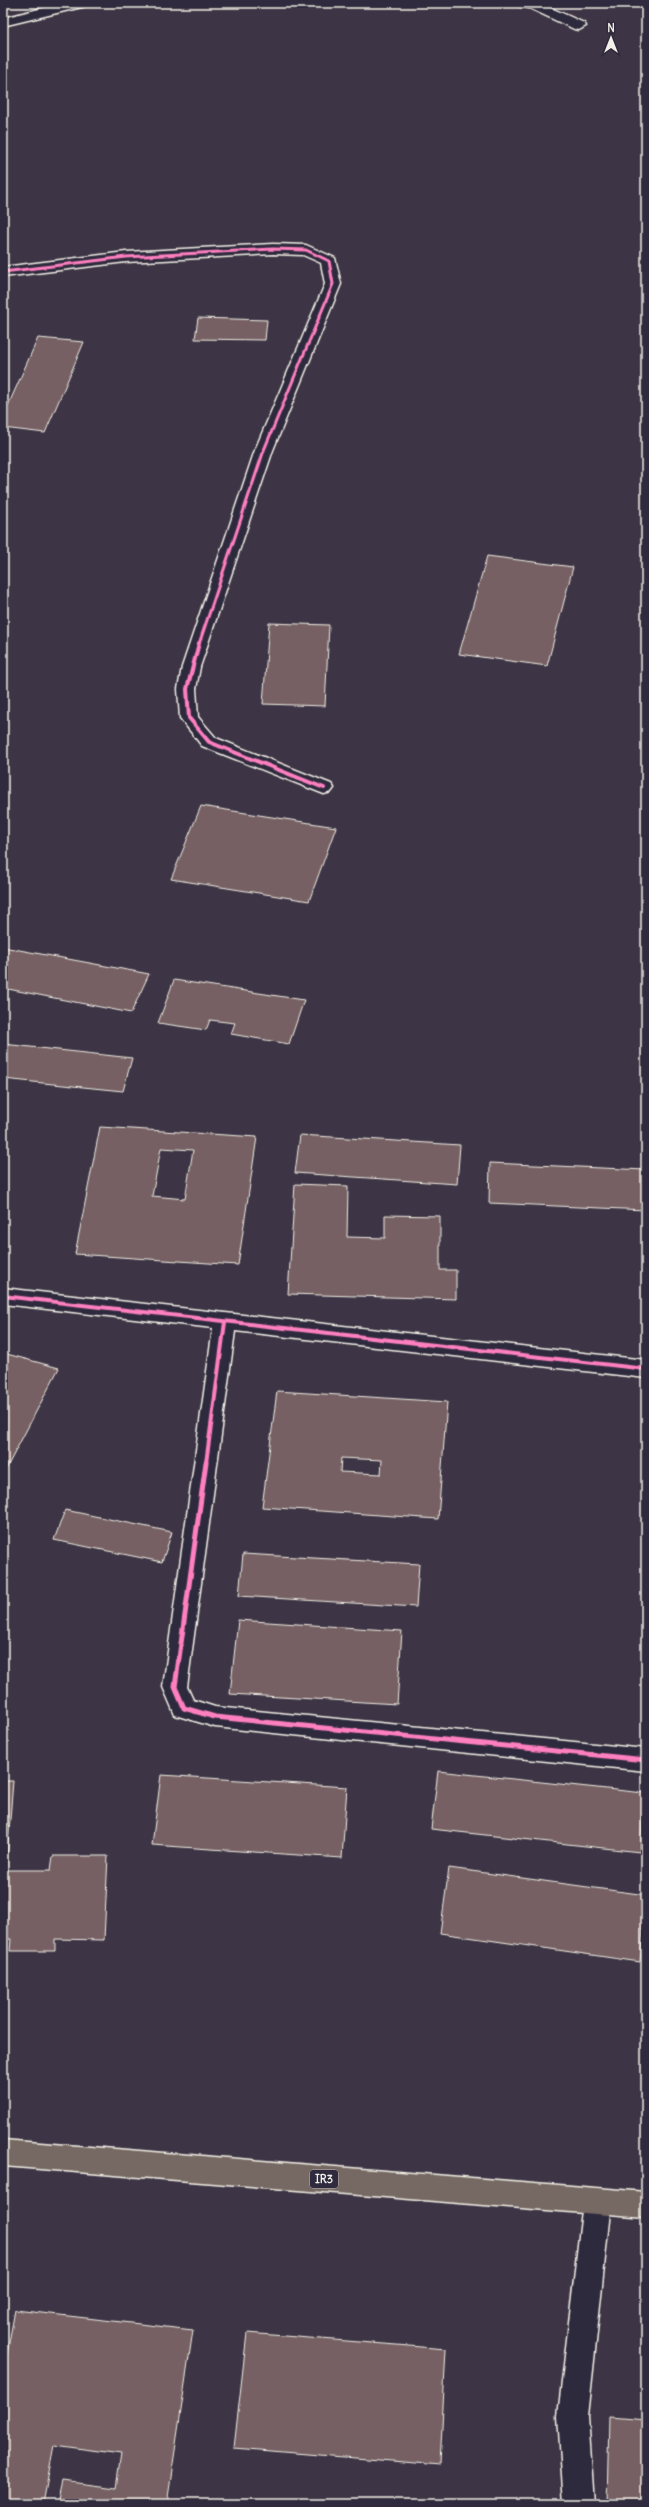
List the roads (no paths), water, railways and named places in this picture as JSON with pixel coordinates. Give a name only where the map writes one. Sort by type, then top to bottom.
[{"type":"main road","name":"IR3","points":[[3,2153],[646,2206]]},
{"type":"street","points":[[3,22],[81,3]]},
{"type":"street","points":[[523,3],[534,5],[579,26]]},
{"type":"street","points":[[3,272],[126,257],[273,248],[306,250],[329,261],[333,284],[264,450],[191,667],[187,689],[189,718],[209,742],[324,788]]},
{"type":"street","points":[[3,1296],[646,1369]]},
{"type":"street","points":[[225,1322],[175,1687],[184,1708],[215,1718],[646,1760]]},
{"type":"street","points":[[579,2504],[573,2416],[597,2202]]}]
